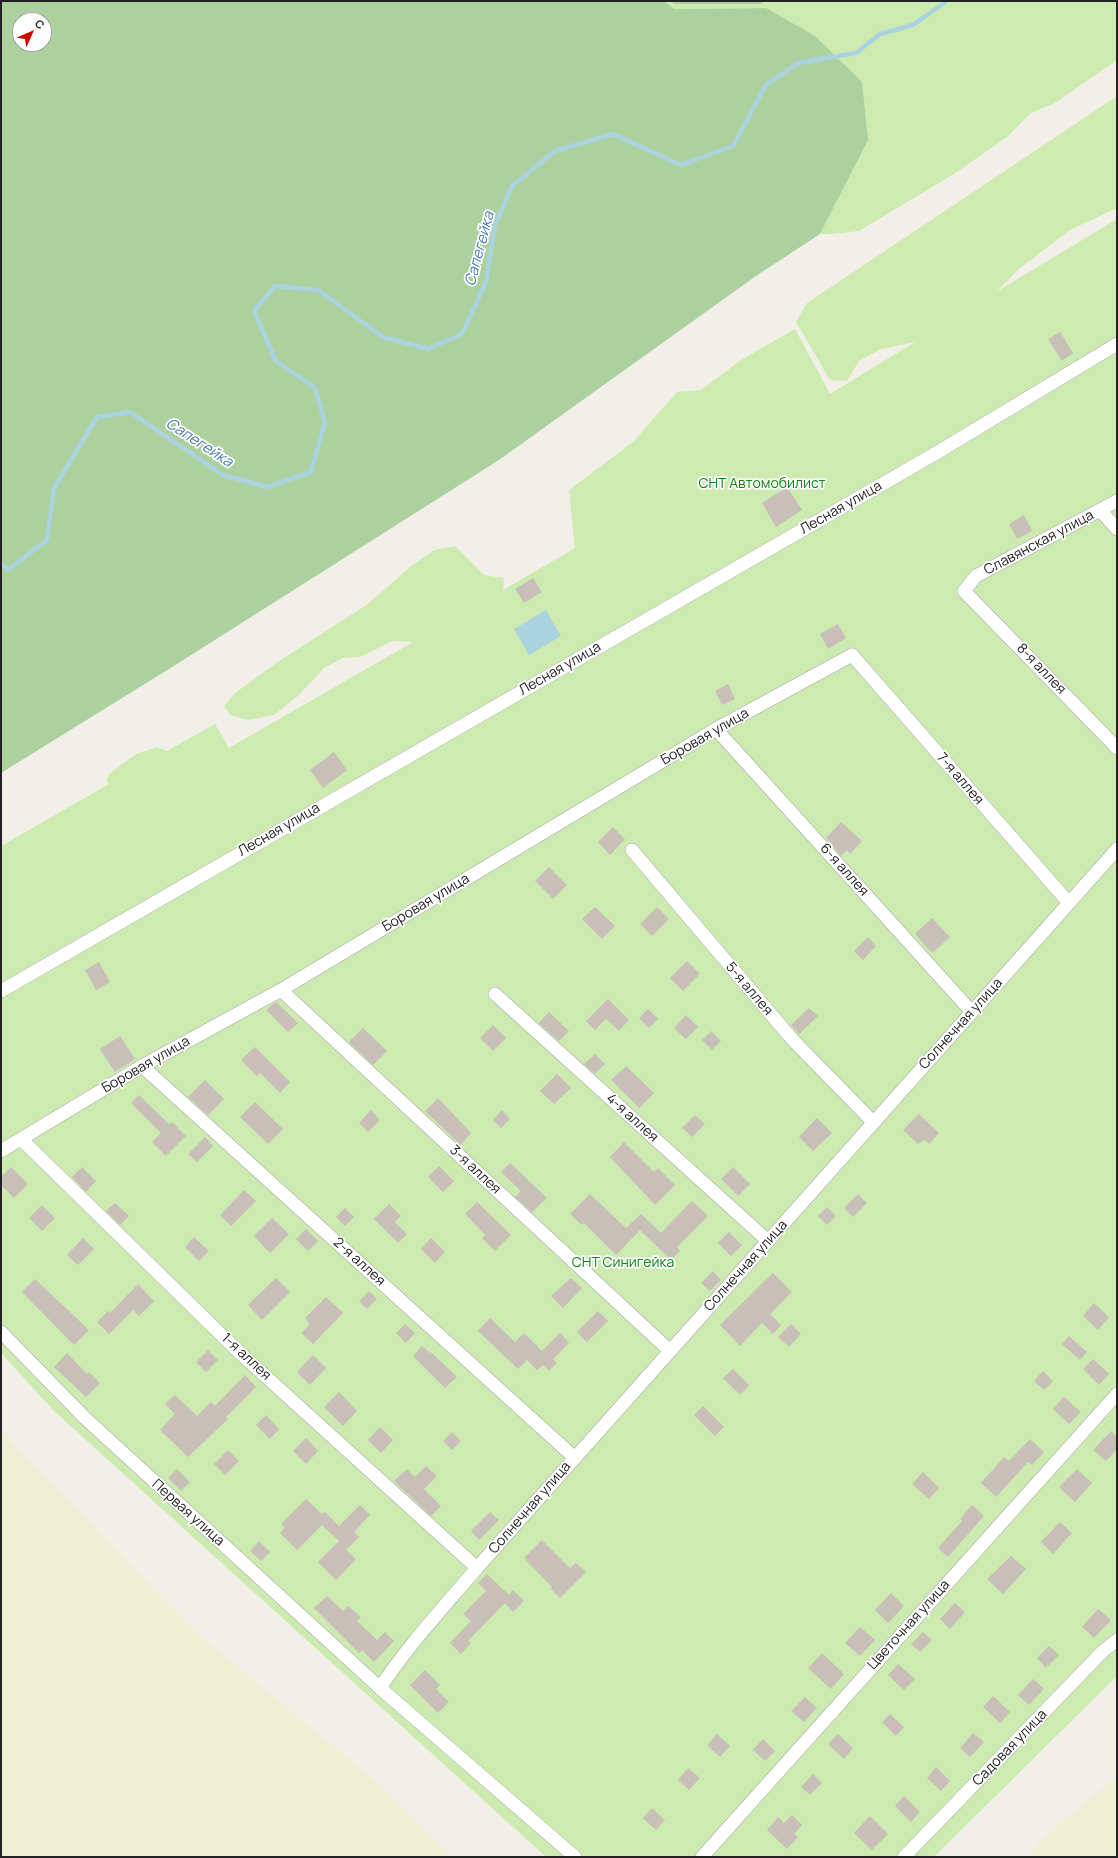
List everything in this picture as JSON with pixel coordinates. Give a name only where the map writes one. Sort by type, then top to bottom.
[{"type":"street","name":"Лесная улица","points":[[1,991],[938,452],[1117,344]]},
{"type":"street","name":"Славянская улица","points":[[964,591],[976,576],[1117,500]]},
{"type":"street","points":[[1100,510],[1117,528]]},
{"type":"street","name":"8-я аллея","points":[[964,591],[1117,748]]},
{"type":"street","name":"Боровая улица","points":[[1,1151],[142,1066],[281,990],[716,729],[852,655]]},
{"type":"street","name":"7-я аллея","points":[[852,655],[1069,903]]},
{"type":"street","name":"6-я аллея","points":[[716,729],[971,1011]]},
{"type":"street","name":"Солнечная улица","points":[[380,1688],[394,1667],[417,1638],[477,1568],[971,1011],[1117,849]]},
{"type":"street","name":"5-я аллея","points":[[632,850],[792,1039],[873,1122]]},
{"type":"street","name":"3-я аллея","points":[[281,990],[670,1351]]},
{"type":"street","name":"4-я аллея","points":[[495,994],[768,1241]]},
{"type":"street","name":"2-я аллея","points":[[142,1066],[575,1458]]},
{"type":"street","name":"1-я аллея","points":[[20,1139],[241,1354],[477,1568]]},
{"type":"street","name":"Первая улица","points":[[1,1332],[85,1418],[380,1688],[575,1857]]},
{"type":"street","name":"Цветочная улица","points":[[702,1857],[1117,1394]]},
{"type":"street","name":"Садовая улица","points":[[904,1857],[1098,1657],[1117,1640]]},
{"type":"green space","points":[[1,1],[664,1],[674,9],[766,8],[815,36],[862,82],[868,140],[820,234],[756,276],[499,460],[169,669],[1,773]]},
{"type":"green space","points":[[664,1],[670,1],[674,4],[763,4],[761,1],[1117,1],[1117,60],[1055,103],[1031,113],[1007,137],[954,174],[859,231],[820,234],[836,201],[766,8],[673,9]]},
{"type":"green space","points":[[670,1],[761,1],[763,4],[674,4]]},
{"type":"green space","name":"СНТ Синигейка","points":[[1117,96],[1117,208],[1070,230],[1020,268],[996,292],[1117,219],[1117,1676],[934,1857],[546,1857],[54,1411],[1,1353],[1,846],[109,784],[106,782],[109,774],[136,754],[157,747],[167,751],[215,724],[229,748],[413,642],[393,641],[360,657],[343,658],[324,668],[298,696],[274,715],[249,720],[230,715],[224,706],[235,693],[279,661],[368,604],[410,567],[434,550],[455,546],[484,575],[504,578],[503,590],[575,548],[569,490],[633,442],[677,392],[701,390],[741,360],[795,329],[830,394],[915,342],[881,349],[859,361],[847,381],[830,380],[796,322],[807,303]]},
{"type":"green space","points":[[1,1430],[197,1633],[379,1784],[452,1857],[1,1857]]},
{"type":"green space","points":[[1117,1775],[1117,1857],[1027,1857],[1041,1840]]},
{"type":"water","points":[[546,610],[561,636],[529,655],[514,629]]},
{"type":"building","points":[[1060,332],[1073,353],[1062,361],[1048,339]]},
{"type":"building","points":[[787,487],[802,510],[776,527],[762,503]]},
{"type":"building","points":[[1024,515],[1032,531],[1017,539],[1009,524]]},
{"type":"building","points":[[533,578],[542,592],[524,603],[515,589]]},
{"type":"building","points":[[838,624],[846,638],[828,649],[820,634]]},
{"type":"building","points":[[728,684],[735,699],[722,705],[715,691]]},
{"type":"building","points":[[334,752],[347,770],[323,788],[310,770]]},
{"type":"building","points":[[841,822],[862,841],[850,854],[847,850],[841,856],[826,838]]},
{"type":"building","points":[[613,827],[625,839],[610,855],[598,842]]},
{"type":"building","points":[[549,867],[567,885],[553,899],[535,881]]},
{"type":"building","points":[[595,907],[615,926],[602,939],[582,919]]},
{"type":"building","points":[[657,907],[669,919],[652,936],[640,924]]},
{"type":"building","points":[[932,918],[950,937],[932,953],[915,934]]},
{"type":"building","points":[[868,937],[876,946],[863,960],[854,951]]},
{"type":"building","points":[[687,961],[700,974],[683,991],[670,978]]},
{"type":"building","points":[[99,962],[110,982],[96,990],[85,970]]},
{"type":"building","points":[[608,999],[629,1020],[619,1031],[606,1019],[595,1030],[586,1021]]},
{"type":"building","points":[[276,1002],[298,1023],[288,1032],[266,1010]]},
{"type":"building","points":[[809,1008],[818,1016],[799,1034],[791,1025]]},
{"type":"building","points":[[648,1009],[658,1019],[649,1028],[639,1018]]},
{"type":"building","points":[[549,1012],[569,1031],[559,1041],[539,1023]]},
{"type":"building","points":[[686,1015],[698,1027],[686,1039],[674,1028]]},
{"type":"building","points":[[493,1025],[506,1038],[493,1051],[480,1038]]},
{"type":"building","points":[[363,1028],[387,1051],[373,1065],[349,1042]]},
{"type":"building","points":[[711,1031],[721,1041],[712,1050],[702,1040]]},
{"type":"building","points":[[120,1036],[135,1059],[115,1072],[100,1049]]},
{"type":"building","points":[[255,1047],[290,1082],[280,1093],[260,1073],[257,1076],[241,1060]]},
{"type":"building","points":[[595,1054],[605,1064],[595,1074],[584,1064]]},
{"type":"building","points":[[626,1066],[654,1093],[639,1108],[611,1080]]},
{"type":"building","points":[[557,1074],[571,1088],[554,1104],[540,1091]]},
{"type":"building","points":[[205,1080],[224,1099],[208,1115],[188,1097]]},
{"type":"building","points":[[139,1095],[169,1124],[172,1122],[186,1136],[166,1156],[152,1142],[161,1133],[131,1103]]},
{"type":"building","points":[[438,1098],[471,1133],[461,1145],[425,1111]]},
{"type":"building","points":[[255,1102],[283,1129],[268,1144],[240,1117]]},
{"type":"building","points":[[371,1110],[380,1120],[368,1132],[359,1123]]},
{"type":"building","points":[[502,1110],[510,1119],[501,1128],[493,1120]]},
{"type":"building","points":[[919,1114],[939,1133],[929,1144],[925,1140],[918,1144],[903,1130]]},
{"type":"building","points":[[695,1115],[705,1124],[692,1137],[682,1128]]},
{"type":"building","points":[[817,1118],[832,1133],[813,1151],[799,1137]]},
{"type":"building","points":[[205,1137],[213,1146],[197,1162],[188,1154]]},
{"type":"building","points":[[624,1142],[654,1172],[658,1168],[675,1185],[655,1205],[610,1157]]},
{"type":"building","points":[[510,1163],[547,1198],[532,1212],[515,1197],[521,1191],[501,1172]]},
{"type":"building","points":[[439,1166],[454,1181],[443,1192],[428,1177]]},
{"type":"building","points":[[11,1167],[28,1184],[14,1198],[1,1185],[1,1177]]},
{"type":"building","points":[[82,1167],[96,1181],[86,1192],[72,1177]]},
{"type":"building","points":[[733,1167],[750,1184],[738,1196],[721,1179]]},
{"type":"building","points":[[244,1190],[256,1201],[231,1226],[220,1215]]},
{"type":"building","points":[[590,1194],[626,1228],[641,1214],[661,1233],[692,1201],[708,1216],[677,1247],[680,1251],[671,1260],[640,1230],[616,1255],[584,1223],[582,1225],[570,1214]]},
{"type":"building","points":[[858,1194],[867,1203],[853,1217],[844,1208]]},
{"type":"building","points":[[477,1202],[511,1235],[495,1251],[482,1238],[485,1235],[465,1214]]},
{"type":"building","points":[[115,1203],[129,1216],[120,1225],[106,1211]]},
{"type":"building","points":[[389,1204],[401,1216],[395,1222],[407,1234],[398,1243],[374,1219]]},
{"type":"building","points":[[42,1205],[55,1218],[42,1231],[29,1218]]},
{"type":"building","points":[[827,1207],[836,1216],[827,1225],[818,1216]]},
{"type":"building","points":[[345,1208],[354,1217],[345,1226],[336,1217]]},
{"type":"building","points":[[272,1218],[289,1234],[270,1253],[254,1236]]},
{"type":"building","points":[[306,1229],[318,1241],[308,1251],[296,1239]]},
{"type":"building","points":[[729,1232],[742,1245],[731,1256],[718,1243]]},
{"type":"building","points":[[194,1237],[209,1251],[199,1261],[185,1247]]},
{"type":"building","points":[[83,1238],[94,1249],[78,1265],[67,1255]]},
{"type":"building","points":[[431,1238],[445,1252],[435,1263],[421,1249]]},
{"type":"building","points":[[713,1271],[721,1280],[710,1291],[701,1283]]},
{"type":"building","points":[[773,1273],[792,1292],[770,1314],[781,1325],[773,1334],[762,1323],[740,1346],[720,1325]]},
{"type":"building","points":[[276,1278],[290,1292],[262,1320],[248,1305]]},
{"type":"building","points":[[571,1278],[582,1288],[563,1308],[551,1296]]},
{"type":"building","points":[[35,1279],[89,1330],[74,1345],[22,1292]]},
{"type":"building","points":[[138,1284],[154,1301],[139,1316],[133,1310],[109,1334],[97,1322],[108,1311],[110,1313]]},
{"type":"building","points":[[369,1291],[377,1299],[367,1309],[359,1301]]},
{"type":"building","points":[[326,1297],[343,1313],[313,1344],[301,1333],[310,1324],[305,1318]]},
{"type":"building","points":[[1094,1303],[1109,1317],[1098,1330],[1083,1316]]},
{"type":"building","points":[[598,1311],[608,1321],[587,1342],[577,1332]]},
{"type":"building","points":[[490,1318],[515,1342],[524,1333],[542,1351],[560,1333],[569,1343],[553,1359],[557,1363],[549,1371],[543,1365],[537,1370],[527,1360],[518,1369],[478,1331]]},
{"type":"building","points":[[405,1324],[415,1333],[406,1343],[396,1333]]},
{"type":"building","points":[[791,1324],[801,1334],[789,1347],[778,1337]]},
{"type":"building","points":[[1069,1336],[1087,1352],[1080,1360],[1062,1344]]},
{"type":"building","points":[[422,1346],[430,1353],[431,1352],[457,1377],[445,1388],[413,1356]]},
{"type":"building","points":[[208,1350],[218,1360],[206,1372],[196,1362]]},
{"type":"building","points":[[67,1353],[87,1374],[89,1372],[100,1383],[86,1397],[54,1367]]},
{"type":"building","points":[[313,1355],[326,1368],[310,1385],[297,1372]]},
{"type":"building","points":[[1093,1359],[1109,1374],[1099,1385],[1083,1369]]},
{"type":"building","points":[[733,1369],[749,1385],[740,1395],[723,1378]]},
{"type":"building","points":[[1043,1371],[1053,1381],[1044,1390],[1034,1381]]},
{"type":"building","points":[[245,1375],[256,1387],[226,1417],[228,1419],[188,1457],[160,1430],[175,1414],[165,1404],[175,1395],[197,1416],[211,1402],[215,1406]]},
{"type":"building","points":[[339,1392],[357,1411],[343,1426],[324,1407]]},
{"type":"building","points":[[1064,1397],[1081,1412],[1069,1424],[1053,1409]]},
{"type":"building","points":[[703,1406],[724,1427],[715,1436],[694,1415]]},
{"type":"building","points":[[266,1415],[279,1429],[270,1439],[256,1425]]},
{"type":"building","points":[[380,1427],[393,1440],[381,1453],[368,1440]]},
{"type":"building","points":[[1111,1431],[1117,1437],[1117,1449],[1106,1461],[1093,1450]]},
{"type":"building","points":[[452,1432],[461,1441],[452,1450],[443,1441]]},
{"type":"building","points":[[306,1438],[318,1451],[306,1464],[293,1451]]},
{"type":"building","points":[[1030,1439],[1044,1452],[1032,1465],[1028,1462],[996,1497],[981,1483],[1004,1457],[1009,1461]]},
{"type":"building","points":[[228,1450],[239,1461],[225,1475],[214,1464]]},
{"type":"building","points":[[426,1466],[437,1476],[424,1489],[441,1506],[431,1516],[394,1481],[407,1469],[415,1477]]},
{"type":"building","points":[[177,1469],[190,1482],[181,1491],[168,1478]]},
{"type":"building","points":[[1077,1469],[1092,1483],[1075,1502],[1059,1487]]},
{"type":"building","points":[[923,1472],[939,1488],[929,1499],[912,1484]]},
{"type":"building","points":[[306,1499],[322,1514],[325,1512],[339,1526],[360,1505],[370,1515],[354,1532],[359,1537],[346,1550],[356,1559],[336,1580],[318,1562],[339,1541],[322,1525],[297,1550],[280,1533],[285,1527],[281,1524]]},
{"type":"building","points":[[972,1505],[984,1516],[948,1557],[938,1548],[962,1521],[960,1519]]},
{"type":"building","points":[[490,1512],[499,1520],[479,1540],[471,1531]]},
{"type":"building","points":[[1060,1522],[1072,1533],[1053,1554],[1041,1542]]},
{"type":"building","points":[[542,1540],[570,1568],[576,1563],[586,1572],[560,1598],[550,1588],[552,1587],[524,1558]]},
{"type":"building","points":[[259,1541],[270,1552],[261,1561],[250,1551]]},
{"type":"building","points":[[1011,1556],[1026,1569],[1003,1594],[987,1579]]},
{"type":"building","points":[[487,1574],[509,1595],[513,1590],[524,1601],[513,1612],[505,1603],[468,1641],[471,1643],[461,1654],[450,1643],[471,1621],[463,1614],[486,1591],[478,1583]]},
{"type":"building","points":[[891,1593],[904,1606],[888,1623],[875,1610]]},
{"type":"building","points":[[327,1596],[343,1611],[348,1606],[361,1617],[357,1621],[377,1640],[385,1632],[394,1641],[374,1662],[362,1650],[359,1653],[314,1608]]},
{"type":"building","points":[[955,1603],[965,1612],[950,1629],[940,1619]]},
{"type":"building","points":[[1098,1609],[1111,1620],[1094,1638],[1082,1627]]},
{"type":"building","points":[[860,1627],[875,1640],[860,1656],[845,1643]]},
{"type":"building","points":[[923,1632],[932,1640],[920,1652],[911,1644]]},
{"type":"building","points":[[1049,1646],[1059,1655],[1046,1668],[1037,1658]]},
{"type":"building","points":[[822,1653],[844,1674],[831,1689],[808,1668]]},
{"type":"building","points":[[898,1664],[915,1679],[904,1690],[888,1675]]},
{"type":"building","points":[[425,1670],[440,1685],[436,1689],[449,1702],[438,1713],[410,1685]]},
{"type":"building","points":[[1033,1679],[1044,1689],[1029,1705],[1018,1695]]},
{"type":"building","points":[[993,1696],[1010,1712],[1000,1723],[983,1707]]},
{"type":"building","points":[[805,1697],[817,1708],[804,1722],[791,1711]]},
{"type":"building","points":[[890,1714],[904,1727],[896,1736],[882,1722]]},
{"type":"building","points":[[973,1733],[984,1742],[970,1757],[960,1748]]},
{"type":"building","points":[[717,1734],[730,1746],[720,1757],[707,1745]]},
{"type":"building","points":[[838,1734],[853,1748],[844,1759],[828,1744]]},
{"type":"building","points":[[763,1739],[775,1751],[765,1761],[753,1750]]},
{"type":"building","points":[[936,1767],[950,1781],[941,1791],[927,1778]]},
{"type":"building","points":[[688,1768],[700,1778],[689,1790],[678,1780]]},
{"type":"building","points":[[813,1774],[822,1783],[810,1795],[801,1787]]},
{"type":"building","points":[[904,1796],[920,1812],[911,1822],[895,1806]]},
{"type":"building","points":[[652,1808],[665,1820],[656,1830],[643,1818]]},
{"type":"building","points":[[792,1815],[802,1825],[794,1834],[798,1837],[787,1849],[767,1830],[778,1817],[784,1823]]},
{"type":"building","points":[[870,1816],[888,1834],[872,1850],[854,1833]]},
{"type":"waterway","name":"Сапегейка","points":[[1,564],[8,570],[47,540],[54,488],[97,417],[130,412],[223,475],[267,487],[311,472],[325,422],[315,388],[276,361],[254,311],[275,286],[318,290],[383,337],[428,349],[462,334],[486,282],[495,225],[512,186],[555,151],[613,134],[681,165],[733,146],[766,85],[798,63],[856,53],[880,34],[913,25],[947,1]]},
{"type":"park label","name":"СНТ Автомобилист","points":[[762,484]]}]
